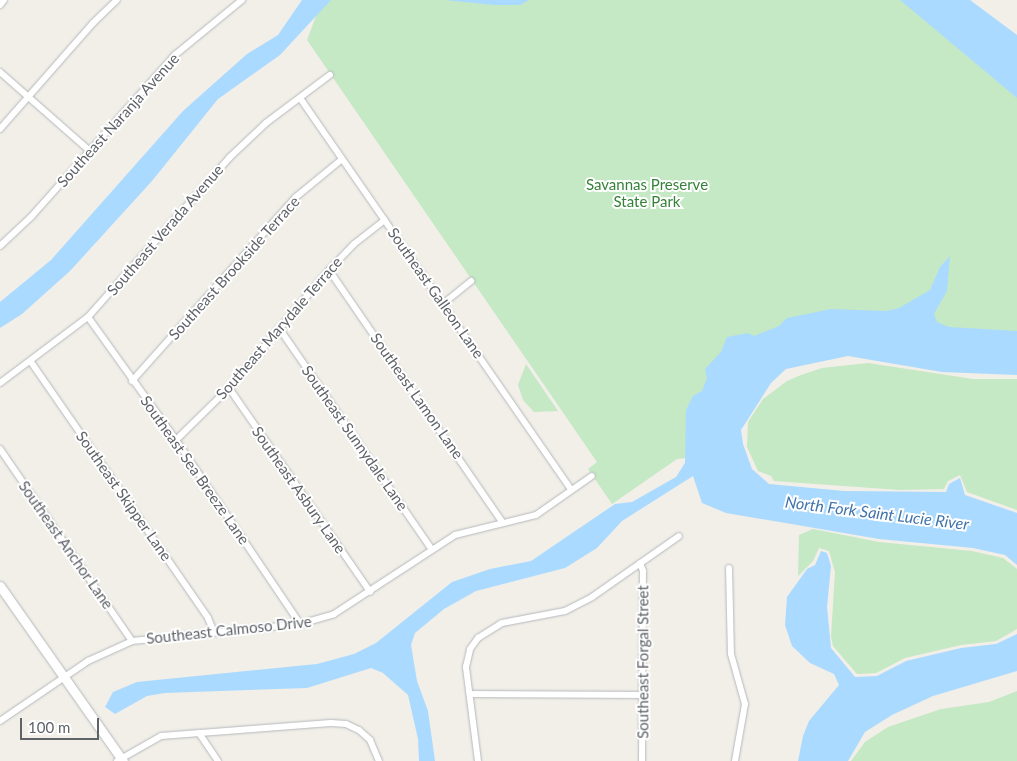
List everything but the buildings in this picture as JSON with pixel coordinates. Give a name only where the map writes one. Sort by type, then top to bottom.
[{"type":"street","points":[[0,5],[4,0]]},
{"type":"street","points":[[0,129],[117,0]]},
{"type":"street","name":"Southeast Naranja Avenue","points":[[0,246],[31,217],[175,55],[242,0]]},
{"type":"street","points":[[0,72],[90,151]]},
{"type":"street","name":"Southeast Verada Avenue","points":[[0,383],[88,317],[229,158],[266,122],[330,76]]},
{"type":"street","name":"Southeast Galleon Lane","points":[[300,98],[341,160],[444,303],[571,489]]},
{"type":"street","name":"Southeast Brookside Terrace","points":[[132,381],[296,197],[341,160]]},
{"type":"street","name":"Southeast Marydale Terrace","points":[[176,440],[229,388],[329,270],[354,244],[385,220]]},
{"type":"street","name":"Southeast Lamon Lane","points":[[329,270],[503,523]]},
{"type":"street","points":[[444,303],[471,282]]},
{"type":"street","name":"Southeast Sea Breeze Lane","points":[[88,317],[176,440],[300,624]]},
{"type":"street","name":"Southeast Sunnydale Lane","points":[[279,328],[431,548]]},
{"type":"street","name":"Southeast Skipper Lane","points":[[30,362],[208,618],[214,632]]},
{"type":"street","name":"Southeast Asbury Lane","points":[[229,388],[370,592]]},
{"type":"street","name":"Southeast Anchor Lane","points":[[0,449],[132,641]]},
{"type":"street","name":"Southeast Calmoso Drive","points":[[0,720],[88,661],[132,641],[300,624],[334,614],[370,592],[431,548],[456,535],[536,514],[592,476]]},
{"type":"street","points":[[478,761],[466,667],[470,649],[489,629],[502,623],[565,611],[592,597],[679,536]]},
{"type":"street","name":"Southeast Forgal Street","points":[[640,562],[643,571],[642,761]]},
{"type":"street","points":[[729,568],[731,654],[745,704],[735,761]]},
{"type":"street","points":[[0,586],[120,760],[160,736],[331,722],[346,724],[370,740],[379,761]]},
{"type":"street","points":[[470,694],[643,695]]},
{"type":"street","points":[[199,733],[218,761]]},
{"type":"green space","name":"Savannas Preserve State Park","points":[[322,0],[933,0],[1017,74],[1017,347],[761,347],[703,456],[677,459],[612,504],[588,469],[597,462],[307,40]]},
{"type":"green space","points":[[868,363],[973,379],[1017,379],[1017,510],[967,492],[960,475],[948,481],[944,489],[900,490],[774,481],[771,476],[758,471],[747,447],[748,422],[763,399],[787,381],[801,375],[822,368]]},
{"type":"green space","points":[[526,364],[558,411],[534,412],[523,400],[518,385]]},
{"type":"green space","points":[[813,529],[879,542],[972,551],[1003,558],[1017,569],[1017,629],[996,641],[961,645],[905,658],[876,673],[857,674],[833,646],[831,637],[835,572],[829,551],[819,548],[813,561],[798,576],[799,535]]},
{"type":"green space","points":[[1017,691],[1017,761],[851,761],[865,742],[888,727],[941,709],[989,702]]},
{"type":"water","points":[[302,0],[331,0],[280,55],[218,99],[152,181],[70,271],[22,314],[0,328],[0,302],[51,260],[183,111],[247,54],[278,35]]},
{"type":"water","points":[[444,0],[529,0],[520,5],[494,5]]},
{"type":"water","points":[[900,0],[970,0],[1017,35],[1017,98]]},
{"type":"water","name":"North Fork Saint Lucie River","points":[[950,256],[947,291],[934,314],[937,322],[949,327],[1017,331],[1017,375],[942,372],[848,356],[786,369],[771,383],[741,430],[743,444],[752,469],[769,484],[844,491],[946,492],[949,484],[960,478],[965,495],[1017,513],[1017,565],[1005,555],[973,548],[879,539],[726,513],[702,503],[693,476],[622,521],[597,548],[565,568],[476,591],[444,609],[415,633],[411,645],[417,681],[428,711],[435,761],[419,761],[418,739],[408,695],[383,673],[371,668],[307,688],[165,693],[147,696],[115,714],[105,707],[113,692],[137,682],[317,664],[354,654],[376,643],[452,582],[490,569],[531,561],[615,504],[632,502],[676,477],[685,463],[686,410],[693,396],[702,391],[707,378],[705,369],[721,352],[727,337],[748,333],[754,336],[779,326],[787,318],[831,309],[887,311],[899,308],[930,290],[940,267]]},
{"type":"water","points":[[821,551],[827,553],[831,566],[827,607],[831,648],[855,677],[877,676],[906,661],[961,648],[996,644],[1017,634],[1017,671],[933,696],[892,715],[865,732],[848,761],[798,761],[803,736],[809,721],[839,685],[834,674],[810,663],[792,646],[785,625],[787,597],[807,569],[815,565]]}]
